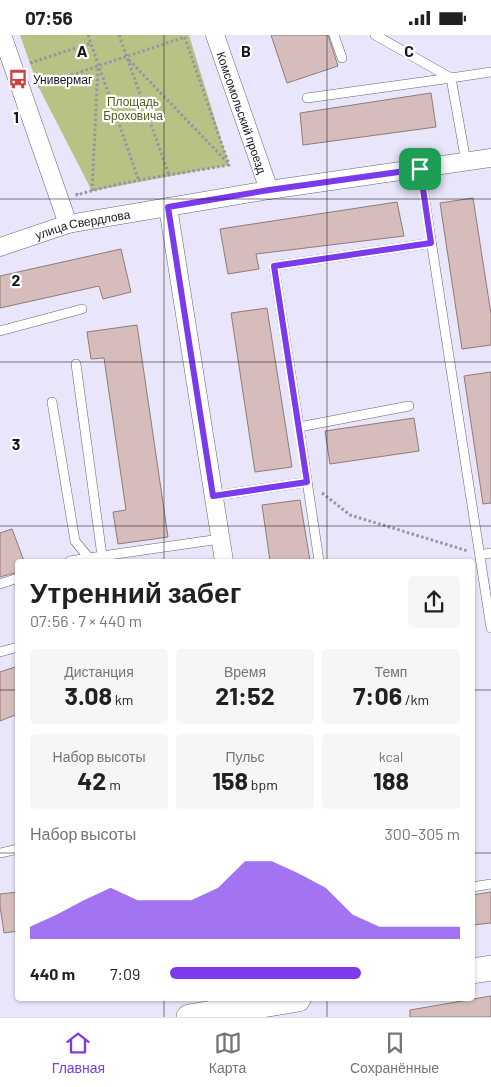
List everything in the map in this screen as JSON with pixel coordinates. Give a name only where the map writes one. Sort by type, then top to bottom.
[{"type":"street","points":[[2,35],[68,224]]},
{"type":"street","name":"Комсомольский проезд","points":[[215,35],[269,190]]},
{"type":"street","name":"улица Свердлова","points":[[0,247],[68,224],[269,190],[491,158]]},
{"type":"street","points":[[168,207],[224,559]]},
{"type":"street","points":[[475,971],[491,968]]},
{"type":"street","points":[[189,1017],[294,1003]]},
{"type":"lane","points":[[334,35],[342,58]]},
{"type":"lane","points":[[375,35],[450,79],[466,162]]},
{"type":"lane","points":[[307,98],[491,72]]},
{"type":"lane","points":[[420,169],[491,628]]},
{"type":"lane","points":[[319,559],[274,266],[431,243]]},
{"type":"lane","points":[[0,331],[82,309]]},
{"type":"lane","points":[[76,363],[102,556]]},
{"type":"lane","points":[[52,402],[75,541],[89,559],[220,539]]},
{"type":"lane","points":[[299,427],[409,405]]},
{"type":"lane","points":[[213,496],[307,482]]},
{"type":"lane","points":[[480,555],[491,553]]},
{"type":"lane","points":[[0,584],[15,579]]},
{"type":"lane","points":[[0,652],[15,648]]},
{"type":"lane","points":[[0,853],[15,850]]},
{"type":"lane","points":[[475,887],[491,884]]},
{"type":"path","points":[[88,35],[139,181]]},
{"type":"path","points":[[119,35],[169,175]]},
{"type":"path","points":[[38,86],[184,36],[229,165]]},
{"type":"path","points":[[33,71],[30,63],[91,43]]},
{"type":"path","points":[[127,57],[229,165]]},
{"type":"path","points":[[92,191],[98,65]]},
{"type":"path","points":[[35,78],[41,95]]},
{"type":"path","points":[[74,186],[77,195],[139,181],[229,165]]},
{"type":"path","points":[[307,482],[350,515],[480,555]]},
{"type":"green space","name":"Площадь Броховича","points":[[20,35],[189,35],[229,165],[92,191],[38,86]]},
{"type":"building","points":[[271,35],[328,35],[338,66],[287,83]]},
{"type":"building","points":[[431,93],[436,127],[303,145],[300,113]]},
{"type":"building","points":[[473,198],[491,314],[491,345],[462,349],[440,203]]},
{"type":"building","points":[[397,202],[404,236],[256,254],[259,269],[228,274],[220,229]]},
{"type":"building","points":[[121,249],[131,292],[103,299],[99,286],[0,308],[0,276]]},
{"type":"building","points":[[267,308],[292,467],[255,472],[231,313]]},
{"type":"building","points":[[137,325],[168,537],[118,544],[113,512],[126,510],[104,358],[91,359],[87,332]]},
{"type":"building","points":[[491,372],[491,503],[483,504],[464,376]]},
{"type":"building","points":[[414,418],[419,451],[330,464],[325,431]]},
{"type":"building","points":[[300,500],[310,559],[270,559],[262,505]]},
{"type":"building","points":[[12,529],[23,559],[15,559],[15,573],[0,577],[0,533]]},
{"type":"building","points":[[15,667],[15,715],[0,721],[0,672]]},
{"type":"building","points":[[15,892],[15,931],[4,933],[0,894]]},
{"type":"building","points":[[491,892],[491,923],[475,925],[475,895]]},
{"type":"building","points":[[491,996],[491,1017],[410,1017],[410,1010],[462,1001],[475,1001],[475,999]]},
{"type":"place","name":"Универмаг","points":[[18,79]]},
{"type":"route","points":[[420,169],[431,243],[274,266],[307,482],[213,496],[168,207],[269,190],[420,169]]}]
